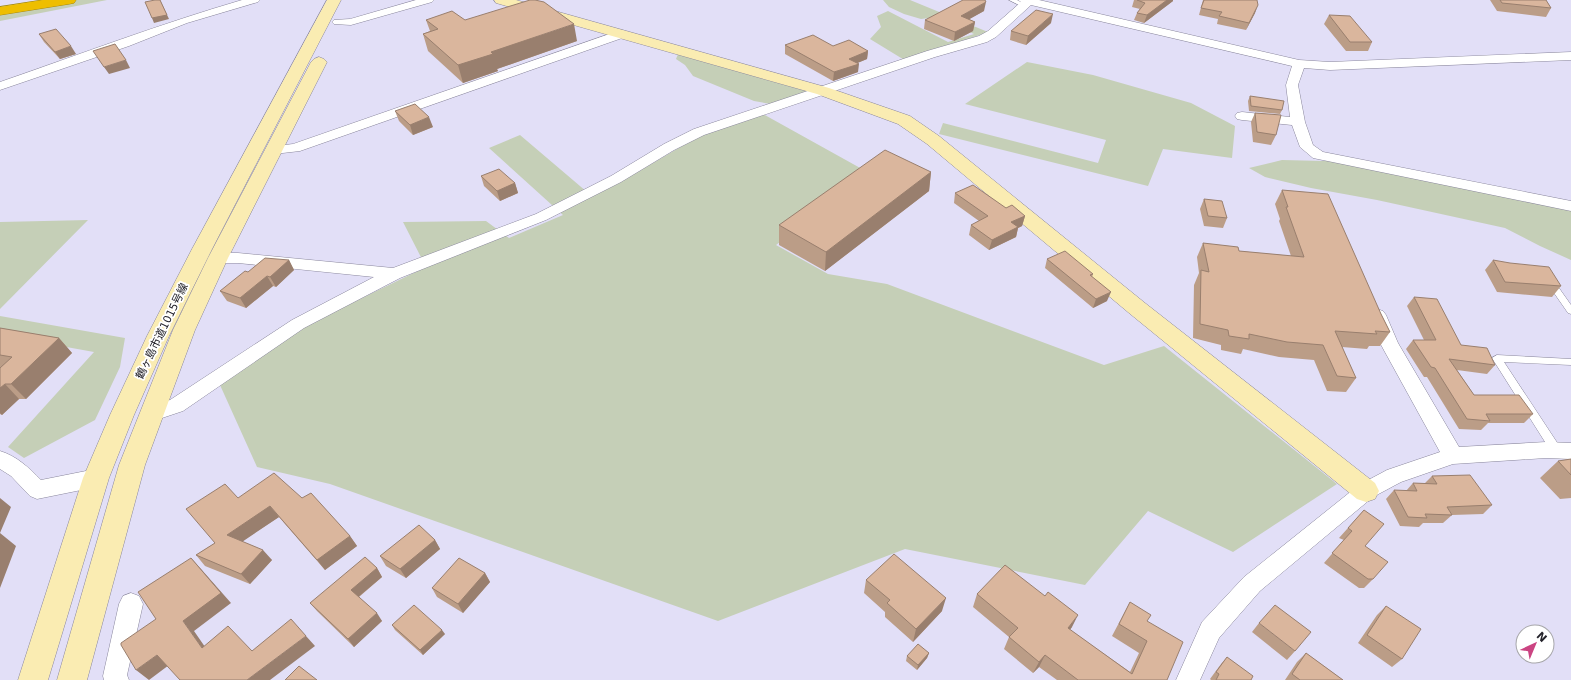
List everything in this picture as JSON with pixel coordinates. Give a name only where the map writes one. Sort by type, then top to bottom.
[{"type":"highway","points":[[0,11],[69,0]]},
{"type":"street","points":[[0,86],[184,21],[254,0]]},
{"type":"street","name":"鶴ヶ島市道1015号線","points":[[33,680],[96,478],[122,415],[158,336],[202,249],[334,0]]},
{"type":"street","name":"鶴ヶ島市道1015号線","points":[[72,680],[132,465],[184,330],[218,258],[350,0]]},
{"type":"street","points":[[338,22],[351,22],[428,0]]},
{"type":"street","points":[[501,0],[823,92],[874,108],[904,120],[933,140],[1137,308],[1366,491]]},
{"type":"street","points":[[153,413],[176,406],[298,324],[394,274],[541,217],[616,180],[669,147],[699,132],[823,92],[931,54],[983,39],[992,34],[1023,1],[1300,64],[1330,66],[1571,56]]},
{"type":"street","points":[[274,150],[302,146],[621,34]]},
{"type":"street","points":[[1300,64],[1292,85],[1298,122],[1307,147],[1324,157],[1571,206]]},
{"type":"street","points":[[1242,116],[1298,122]]},
{"type":"street","points":[[218,258],[238,258],[394,274]]},
{"type":"street","points":[[1371,300],[1389,343],[1453,456]]},
{"type":"street","points":[[1188,680],[1210,630],[1252,584],[1366,491],[1394,476],[1453,456],[1564,450]]},
{"type":"street","points":[[0,459],[18,470],[36,490],[96,478]]},
{"type":"street","points":[[117,680],[115,676],[131,604]]},
{"type":"lane","points":[[1556,290],[1571,311]]},
{"type":"lane","points":[[1564,450],[1497,358],[1571,362]]},
{"type":"green space","points":[[40,0],[107,0],[0,21],[0,6]]},
{"type":"green space","points":[[883,0],[910,0],[988,32],[906,61],[870,39],[881,27],[877,16],[888,11],[948,42],[974,34],[936,17],[921,19],[904,14],[889,7]]},
{"type":"green space","points":[[678,54],[808,91],[776,105],[754,101],[693,76],[685,65],[676,59]]},
{"type":"green space","points":[[1027,62],[1093,75],[1191,103],[1235,126],[1232,158],[1163,149],[1148,186],[939,134],[943,123],[1098,163],[1106,140],[965,104]]},
{"type":"green space","points":[[763,114],[871,174],[776,245],[828,274],[887,284],[1104,365],[1164,346],[1337,484],[1233,552],[1148,511],[1085,585],[905,549],[718,621],[330,484],[257,467],[220,385],[302,327],[426,267],[403,222],[486,221],[509,238],[563,215],[489,148],[520,135],[587,192],[639,171],[701,135]]},
{"type":"green space","points":[[1348,158],[1571,204],[1571,260],[1505,228],[1377,200],[1311,188],[1265,177],[1249,168],[1282,160],[1324,161]]},
{"type":"green space","points":[[88,220],[0,309],[0,222]]},
{"type":"green space","points":[[0,316],[125,338],[120,367],[95,420],[24,458],[8,447],[94,352],[0,335]]},
{"type":"building","points":[[160,0],[167,15],[152,18],[145,2]]},
{"type":"building","points":[[530,0],[544,2],[574,24],[491,52],[493,54],[458,65],[423,34],[438,29],[426,20],[452,11],[465,20]]},
{"type":"building","points":[[963,0],[985,0],[986,2],[961,16],[975,22],[955,32],[925,20]]},
{"type":"building","points":[[1137,0],[1167,0],[1147,15],[1137,13],[1145,3]]},
{"type":"building","points":[[1204,0],[1257,0],[1258,5],[1249,23],[1219,16],[1222,12],[1201,8]]},
{"type":"building","points":[[1500,0],[1546,0],[1551,8],[1502,3]]},
{"type":"building","points":[[1036,10],[1053,14],[1028,36],[1011,31]]},
{"type":"building","points":[[1329,15],[1350,16],[1372,42],[1350,42]]},
{"type":"building","points":[[56,29],[71,46],[55,52],[39,34]]},
{"type":"building","points":[[813,35],[833,46],[849,40],[868,51],[849,59],[859,64],[834,72],[785,45]]},
{"type":"building","points":[[115,44],[126,60],[104,67],[93,51]]},
{"type":"building","points":[[1250,96],[1284,101],[1282,110],[1251,106]]},
{"type":"building","points":[[415,104],[429,117],[410,125],[395,111]]},
{"type":"building","points":[[1255,113],[1281,115],[1276,135],[1257,132]]},
{"type":"building","points":[[885,150],[931,172],[826,252],[779,225]]},
{"type":"building","points":[[499,169],[515,183],[497,191],[481,176]]},
{"type":"building","points":[[973,185],[1006,208],[1012,205],[1025,216],[1011,222],[1018,227],[992,240],[971,225],[988,216],[955,193]]},
{"type":"building","points":[[1282,190],[1328,194],[1390,332],[1375,331],[1377,334],[1335,331],[1356,378],[1337,376],[1323,345],[1287,342],[1249,334],[1249,339],[1229,336],[1228,330],[1200,324],[1201,270],[1209,272],[1203,243],[1238,247],[1239,251],[1304,257],[1286,207],[1288,207]]},
{"type":"building","points":[[1204,199],[1222,201],[1227,218],[1208,216]]},
{"type":"building","points":[[1065,251],[1093,274],[1090,275],[1111,292],[1096,299],[1047,259]]},
{"type":"building","points":[[265,258],[289,260],[270,277],[267,276],[240,298],[220,291],[245,271],[248,272]]},
{"type":"building","points":[[1493,260],[1549,267],[1561,286],[1505,282]]},
{"type":"building","points":[[1414,297],[1437,299],[1461,345],[1487,348],[1495,365],[1449,359],[1474,395],[1519,395],[1533,414],[1486,414],[1490,421],[1467,419],[1435,368],[1431,367],[1413,340],[1436,340]]},
{"type":"building","points":[[0,328],[59,338],[11,384],[5,384],[0,388],[0,368],[12,357],[0,355]]},
{"type":"building","points":[[1571,459],[1571,475],[1558,461]]},
{"type":"building","points":[[274,473],[302,498],[311,493],[350,536],[317,560],[270,506],[227,535],[263,550],[241,574],[196,555],[215,543],[186,509],[225,484],[238,498]]},
{"type":"building","points":[[1470,475],[1492,505],[1447,507],[1452,515],[1425,514],[1427,518],[1408,517],[1394,490],[1417,491],[1413,483],[1437,484],[1432,476]]},
{"type":"building","points":[[1364,510],[1384,524],[1365,546],[1388,562],[1373,579],[1368,579],[1332,553],[1352,531],[1348,528]]},
{"type":"building","points":[[419,525],[435,540],[400,569],[380,556]]},
{"type":"building","points":[[894,554],[946,598],[916,629],[887,603],[890,600],[866,580]]},
{"type":"building","points":[[365,557],[377,568],[351,590],[377,613],[348,639],[310,603]]},
{"type":"building","points":[[191,558],[221,593],[183,621],[202,648],[228,626],[252,651],[291,619],[306,636],[247,680],[180,680],[157,655],[136,670],[121,643],[156,619],[138,592]]},
{"type":"building","points":[[459,558],[485,573],[458,604],[432,588]]},
{"type":"building","points":[[1005,565],[1045,596],[1048,592],[1078,615],[1068,628],[1132,674],[1147,641],[1119,624],[1130,602],[1151,615],[1147,621],[1183,642],[1167,680],[1078,680],[1045,655],[1039,662],[1009,637],[1018,628],[977,594]]},
{"type":"building","points":[[414,605],[442,630],[420,650],[392,625]]},
{"type":"building","points":[[1275,605],[1311,632],[1295,651],[1259,623]]},
{"type":"building","points":[[1386,606],[1421,629],[1402,659],[1367,635]]},
{"type":"building","points":[[918,644],[929,653],[918,665],[907,656]]},
{"type":"building","points":[[1306,653],[1343,680],[1300,680],[1292,674]]},
{"type":"building","points":[[1227,657],[1253,676],[1251,680],[1216,680],[1219,674],[1216,672]]},
{"type":"building","points":[[299,666],[317,680],[285,680]]}]
